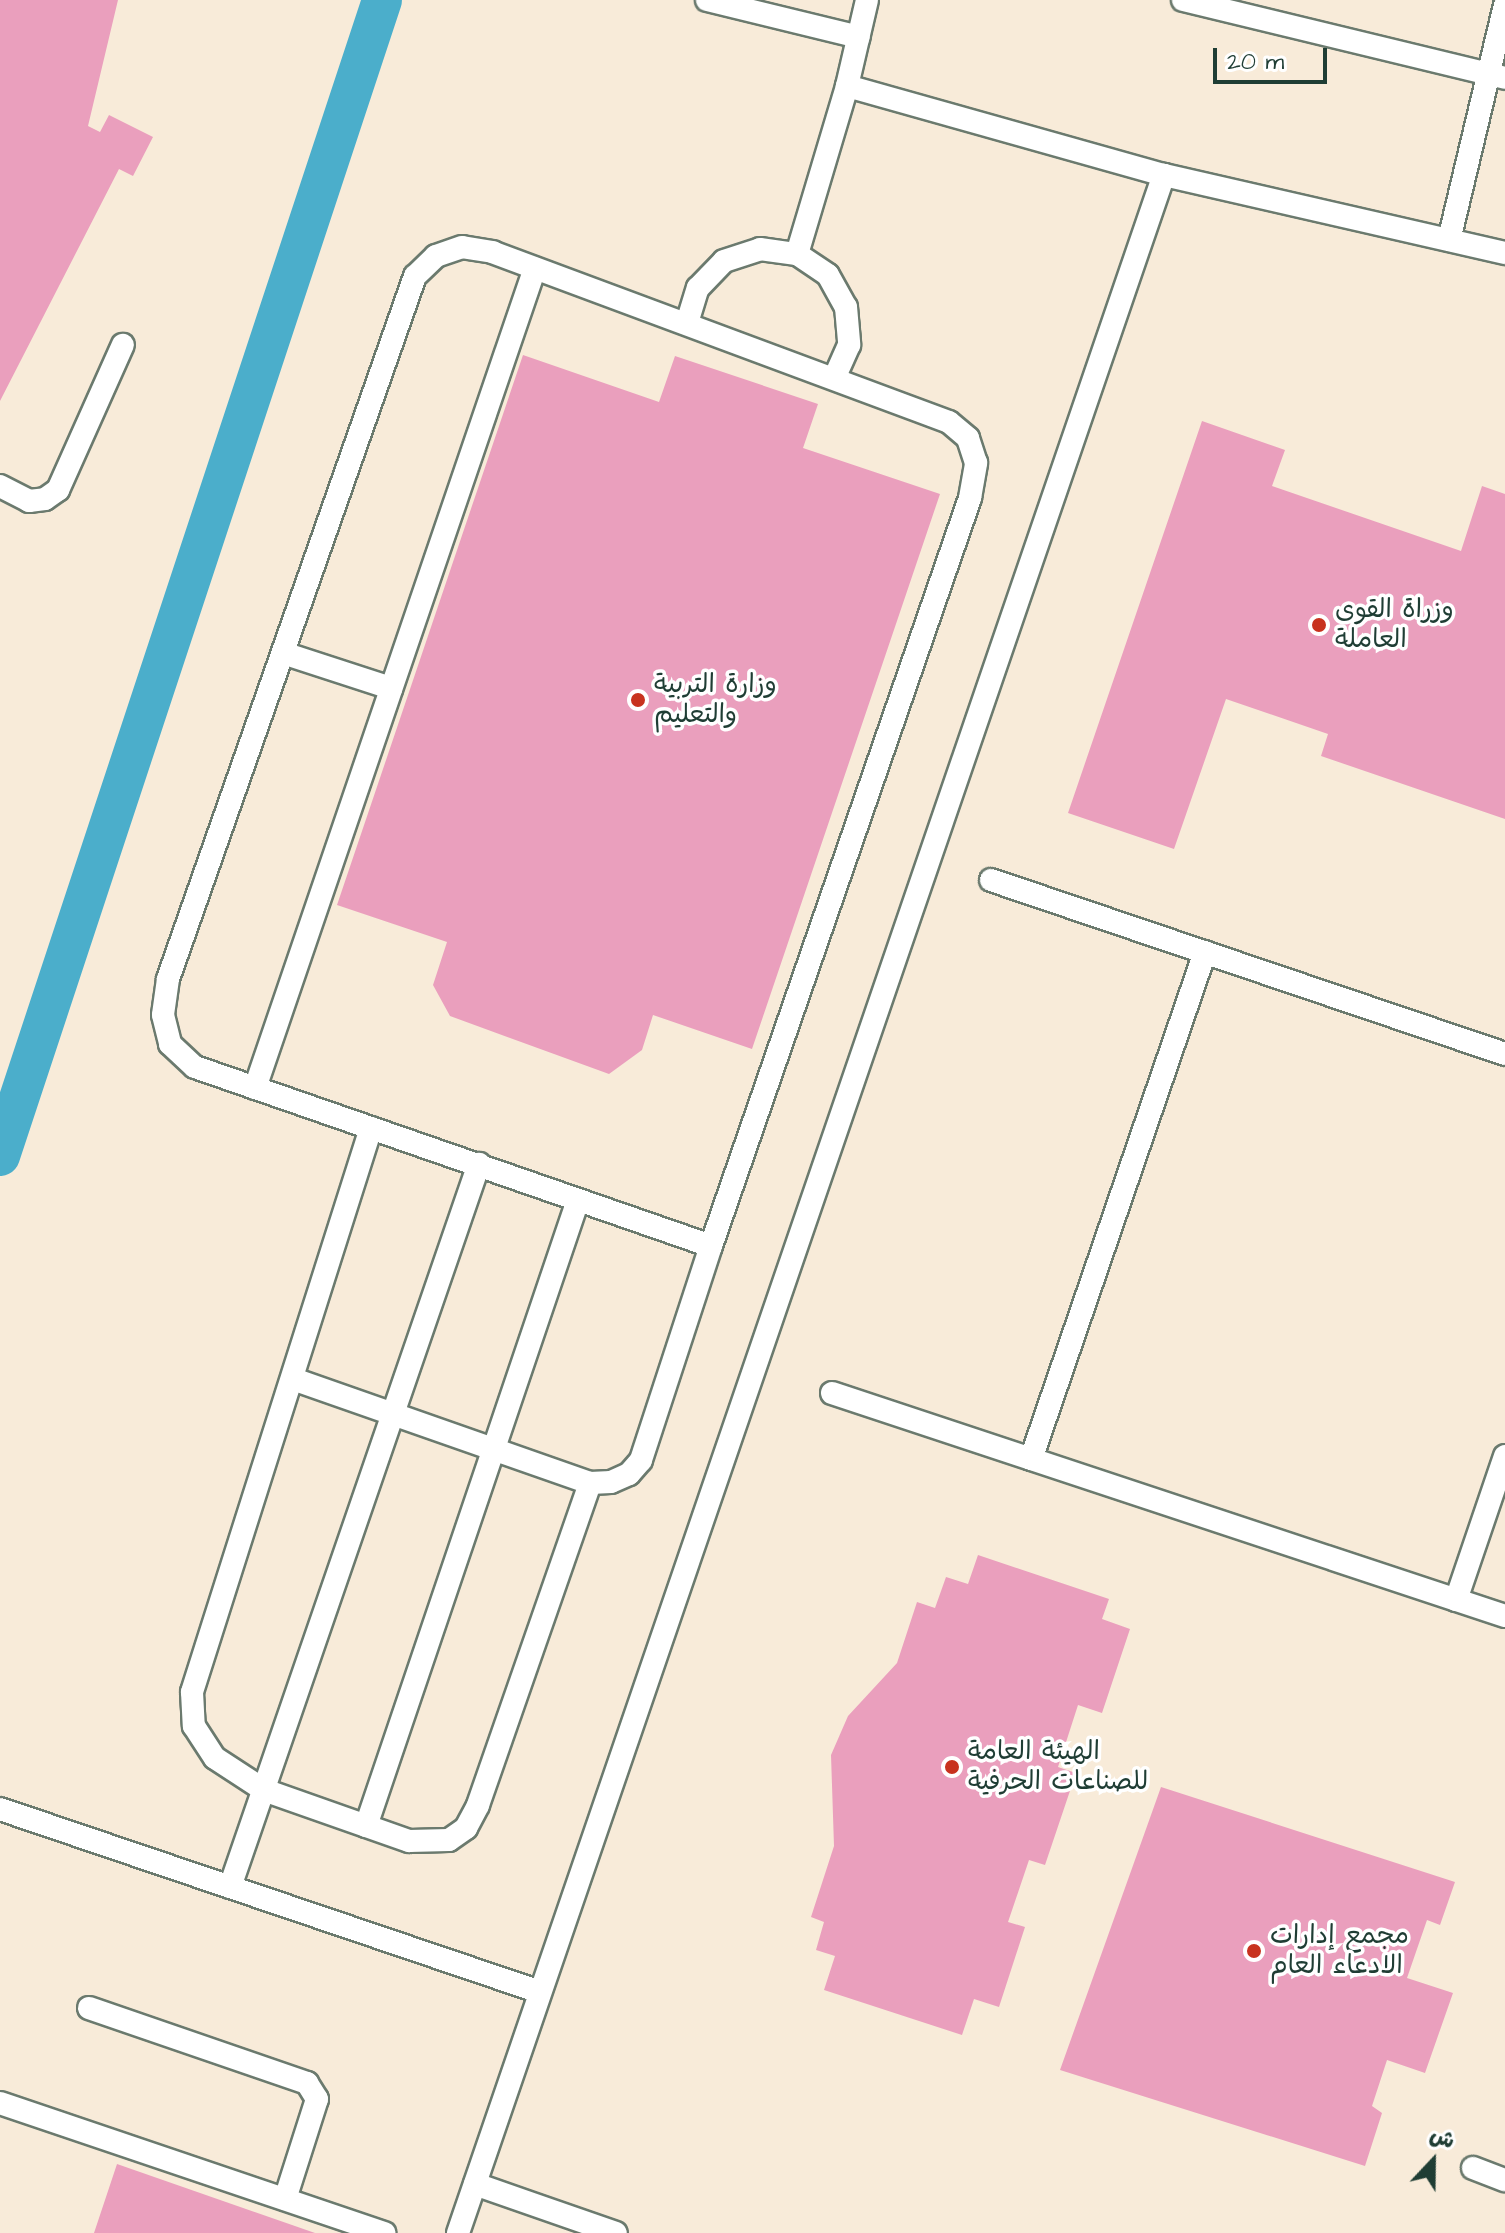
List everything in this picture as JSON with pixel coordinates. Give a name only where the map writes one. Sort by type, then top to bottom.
[{"type":"lane","points":[[707,0],[859,37]]},
{"type":"lane","points":[[797,254],[847,86],[867,0]]},
{"type":"lane","points":[[1193,1],[1497,76]]},
{"type":"lane","points":[[1449,240],[1497,76],[1505,5]]},
{"type":"lane","points":[[847,86],[1164,175],[1505,253]]},
{"type":"lane","points":[[458,2233],[1164,175]]},
{"type":"lane","points":[[293,1379],[590,1483],[611,1482],[629,1474],[641,1460],[711,1246],[970,498],[976,463],[968,438],[949,422],[493,252],[462,247],[436,256],[415,276],[168,979],[163,1015],[170,1044],[195,1067],[479,1164],[577,1203],[711,1246]]},
{"type":"lane","points":[[687,323],[698,288],[724,261],[760,249],[797,254],[828,275],[846,307],[849,345],[834,378]]},
{"type":"lane","points":[[255,1088],[535,268]]},
{"type":"lane","points":[[0,486],[29,501],[45,499],[58,490],[123,345]]},
{"type":"lane","points":[[283,653],[391,688]]},
{"type":"lane","points":[[991,880],[1505,1054]]},
{"type":"lane","points":[[1031,1459],[1205,952]]},
{"type":"lane","points":[[371,1128],[192,1692],[194,1726],[215,1758],[264,1790],[409,1841],[449,1840],[466,1828],[478,1805],[590,1483]]},
{"type":"lane","points":[[230,1887],[479,1164]]},
{"type":"lane","points":[[366,1826],[577,1203]]},
{"type":"lane","points":[[832,1393],[1505,1616]]},
{"type":"lane","points":[[1456,1600],[1505,1456]]},
{"type":"lane","points":[[0,1809],[540,1992]]},
{"type":"lane","points":[[89,2008],[307,2083],[317,2099],[285,2199]]},
{"type":"lane","points":[[0,2103],[385,2233]]},
{"type":"lane","points":[[1473,2168],[1505,2180]]},
{"type":"lane","points":[[475,2184],[616,2233]]},
{"type":"building","points":[[0,0],[118,0],[88,126],[100,132],[109,115],[153,137],[133,176],[119,169],[0,401]]},
{"type":"building","name":"وزارة التربية والتعليم","points":[[523,355],[659,402],[675,356],[818,404],[803,448],[940,494],[752,1049],[653,1015],[642,1050],[609,1074],[450,1016],[433,985],[447,942],[337,905]]},
{"type":"building","name":"وزراة القوى العاملة","points":[[1202,421],[1285,450],[1272,486],[1461,551],[1482,486],[1505,494],[1505,819],[1321,756],[1328,734],[1226,699],[1174,849],[1068,813]]},
{"type":"building","points":[[978,1555],[1109,1599],[1102,1619],[1130,1629],[1102,1713],[1078,1705],[1058,1767],[1076,1773],[1045,1865],[1029,1860],[1008,1922],[1025,1927],[999,2007],[974,1999],[962,2035],[824,1990],[835,1956],[816,1950],[824,1922],[811,1917],[834,1846],[831,1755],[848,1716],[897,1663],[917,1602],[935,1608],[946,1577],[968,1584]]},
{"type":"building","points":[[1161,1787],[1455,1882],[1440,1925],[1427,1920],[1407,1978],[1453,1993],[1425,2073],[1387,2060],[1372,2106],[1382,2113],[1365,2166],[1060,2070]]},
{"type":"building","points":[[117,2164],[315,2233],[94,2233]]},
{"type":"waterway","points":[[0,1156],[382,0]]},
{"type":"place","name":"وزراة القوى العاملة","points":[[1319,625]]},
{"type":"place","name":"وزارة التربية والتعليم","points":[[638,700]]},
{"type":"place","name":"الهيئة العامة للصناعات الحرفية","points":[[952,1767]]},
{"type":"place","name":"مجمع إدارات الادعاء العام","points":[[1254,1951]]}]
